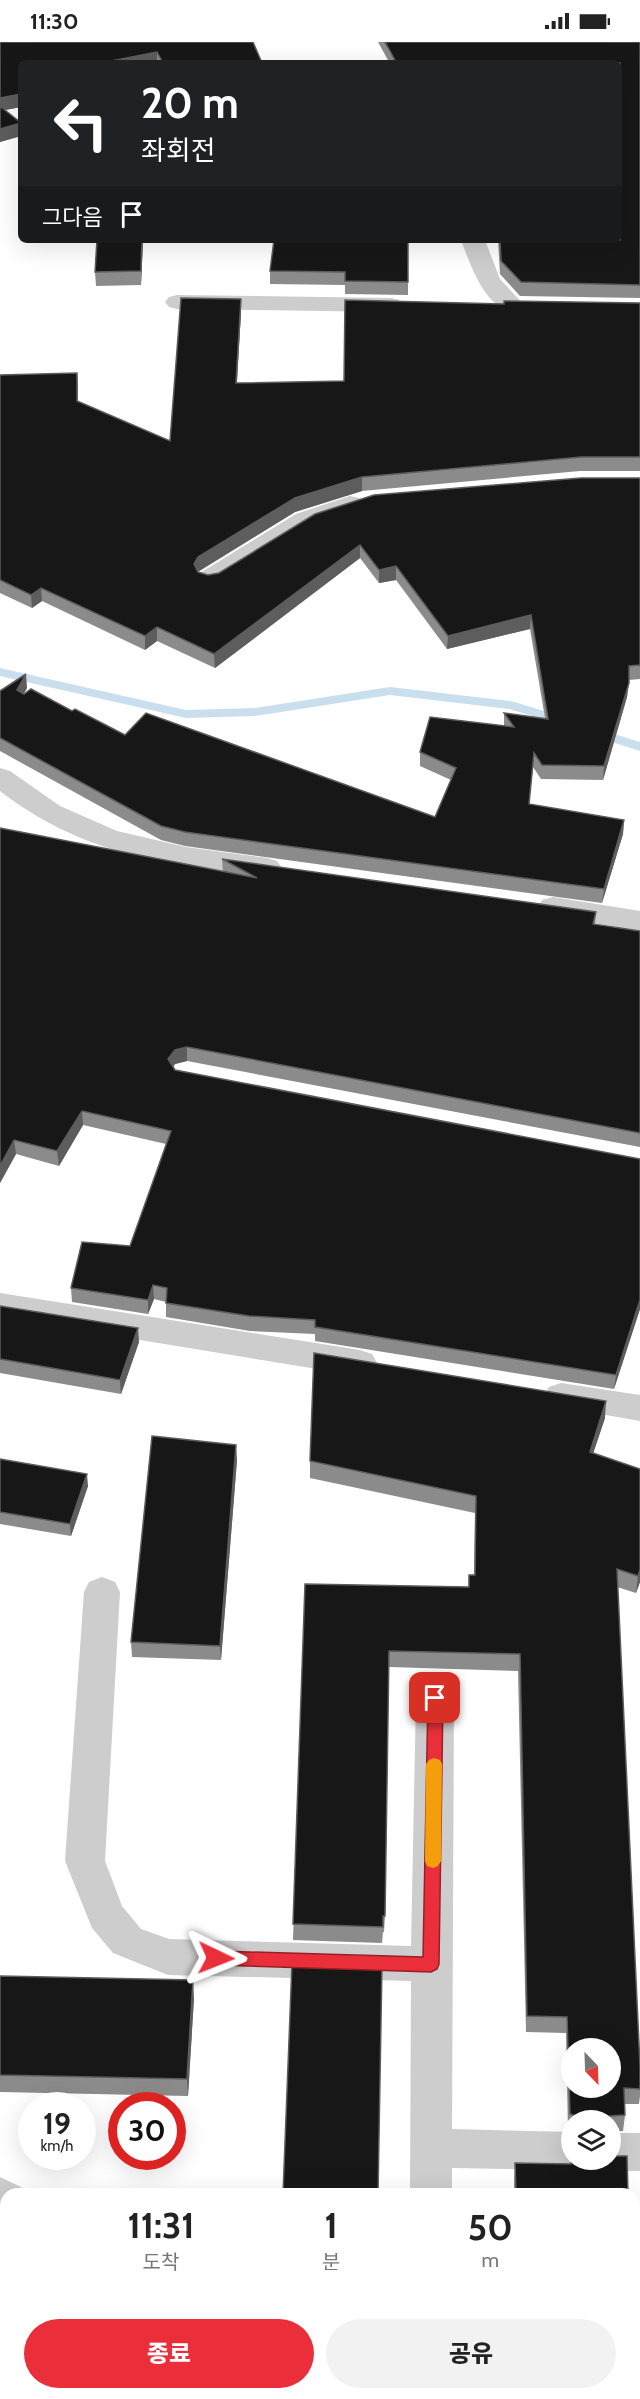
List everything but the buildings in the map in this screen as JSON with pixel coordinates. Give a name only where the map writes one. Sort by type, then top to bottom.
[{"type":"street","points":[[474,243],[489,281],[523,305],[485,306]]},
{"type":"street","points":[[177,302],[414,305]]},
{"type":"street","points":[[209,579],[305,520],[372,498]]},
{"type":"street","points":[[0,777],[56,817],[104,837],[185,857],[289,871]]},
{"type":"street","points":[[530,903],[640,921]]},
{"type":"street","points":[[0,1305],[396,1369]]},
{"type":"street","points":[[535,1391],[640,1408]]},
{"type":"street","points":[[102,1592],[85,1861],[106,1916],[127,1941],[168,1957],[431,1964]]},
{"type":"street","points":[[431,2188],[431,1964],[435,1698]]},
{"type":"street","points":[[431,2148],[561,2151]]},
{"type":"street","points":[[621,2152],[640,2152]]},
{"type":"waterway","points":[[0,672],[186,714],[255,712],[390,691],[511,705],[565,722]]},
{"type":"waterway","points":[[595,732],[640,747]]},
{"type":"slow traffic","points":[[433,1861],[434,1764]]},
{"type":"route","points":[[216,1958],[431,1964],[435,1698]]}]
